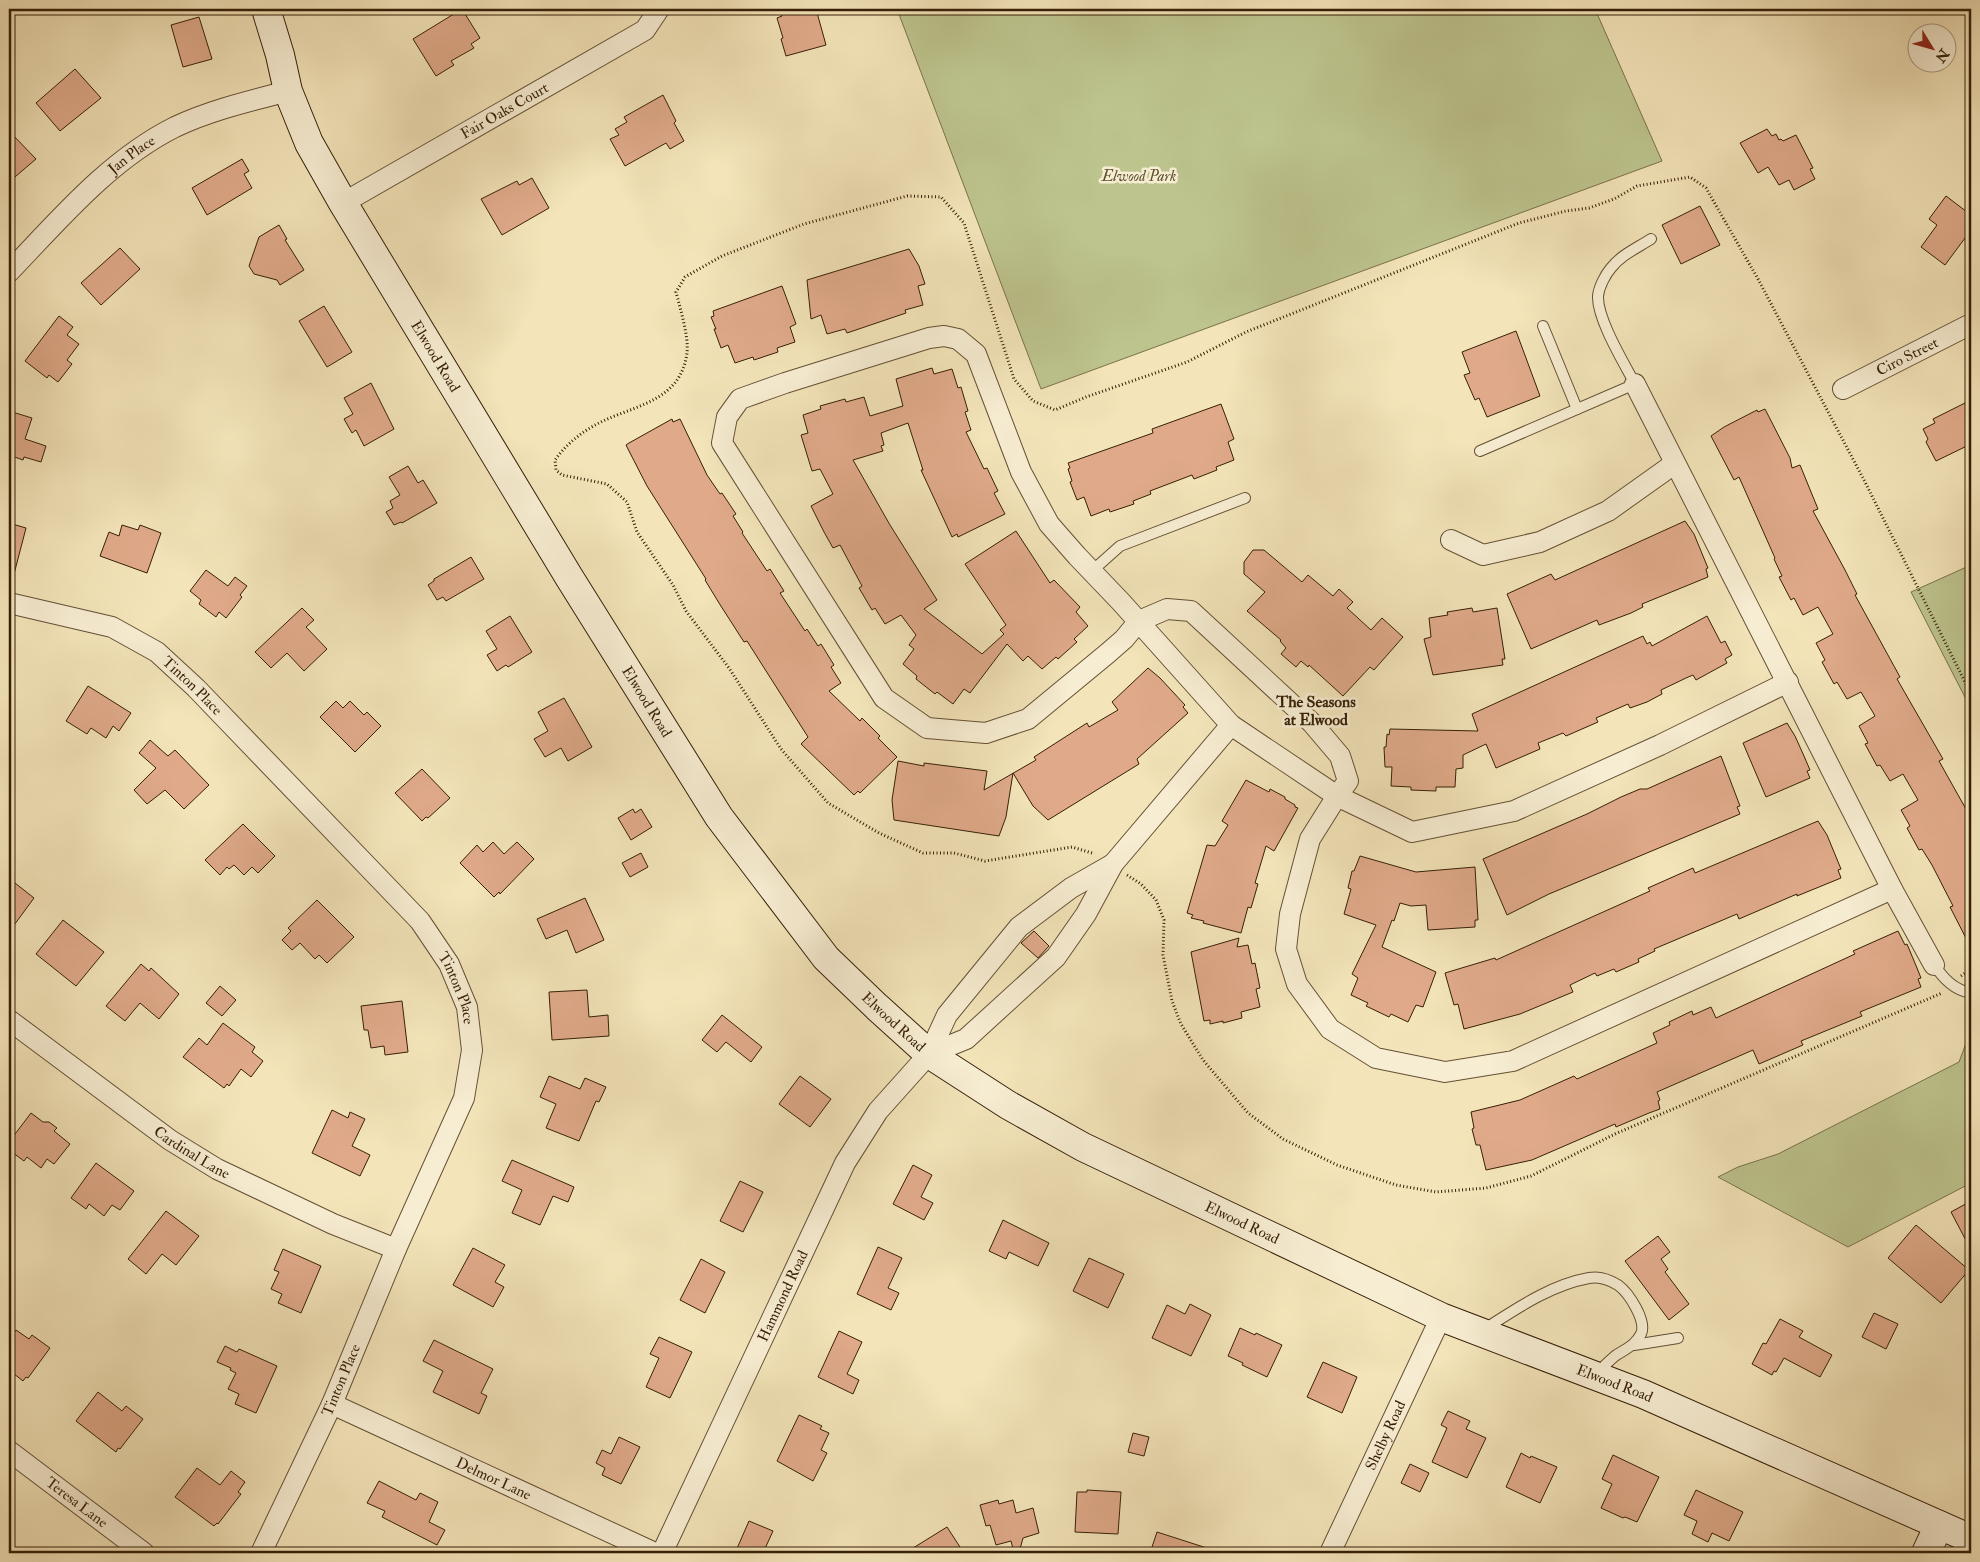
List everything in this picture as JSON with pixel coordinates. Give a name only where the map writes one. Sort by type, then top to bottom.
[{"type":"main road","name":"Elwood Road","points":[[266,9],[280,55],[288,91],[309,143],[343,203],[569,577],[720,817],[826,958],[929,1054],[1008,1105],[1083,1147],[1441,1317],[1643,1394],[1829,1474],[1971,1539]]},
{"type":"main road","points":[[1926,1553],[1939,1525]]},
{"type":"street","name":"Fair Oaks Court","points":[[343,203],[645,30],[659,9]]},
{"type":"street","name":"Jan Place","points":[[9,272],[82,197],[134,152],[175,127],[223,108],[288,91]]},
{"type":"street","name":"Ciro Street","points":[[1843,388],[1971,324]]},
{"type":"street","points":[[1788,682],[1660,745],[1514,811],[1412,832],[1337,796],[1231,725],[1139,621],[1049,524],[1022,472],[976,354],[958,340],[944,336],[929,338],[785,383],[740,400],[727,417],[722,443],[884,698],[927,728],[986,733],[1028,718],[1108,653],[1124,639],[1139,621],[1167,609],[1191,611],[1312,723],[1340,756],[1348,780],[1337,796],[1310,839],[1290,914],[1286,949],[1297,984],[1330,1029],[1376,1058],[1445,1072],[1512,1061],[1892,889]]},
{"type":"street","points":[[1635,384],[1674,464],[1788,682],[1892,889],[1934,966]]},
{"type":"street","points":[[1451,540],[1483,555],[1540,542],[1608,511],[1674,464]]},
{"type":"street","name":"Tinton Place","points":[[9,603],[112,627],[157,652],[196,688],[420,921],[449,964],[467,1007],[472,1050],[464,1098],[396,1249],[332,1404],[261,1553]]},
{"type":"street","points":[[929,1054],[966,1039],[1056,957],[1086,914],[1113,864],[1231,725]]},
{"type":"street","points":[[929,1054],[947,1015],[1019,927],[1071,888],[1113,864]]},
{"type":"street","name":"Cardinal Lane","points":[[9,1020],[170,1140],[217,1169],[333,1224],[396,1249]]},
{"type":"street","name":"Hammond Road","points":[[662,1553],[845,1164],[878,1111],[929,1054]]},
{"type":"street","name":"Shelby Road","points":[[1330,1553],[1441,1317]]},
{"type":"street","name":"Delmor Lane","points":[[332,1404],[655,1553]]},
{"type":"street","name":"Teresa Lane","points":[[9,1451],[144,1553]]},
{"type":"lane","points":[[1480,451],[1635,384],[1604,323],[1598,297],[1602,283],[1611,268],[1625,254],[1651,239]]},
{"type":"lane","points":[[1543,326],[1577,409]]},
{"type":"lane","points":[[1092,571],[1120,546],[1245,498]]},
{"type":"lane","points":[[1934,966],[1952,985],[1964,992],[1971,993]]},
{"type":"lane","points":[[1480,1332],[1531,1300],[1573,1282],[1591,1278],[1604,1279],[1619,1286],[1643,1321],[1642,1333],[1634,1345]]},
{"type":"lane","points":[[1595,1375],[1615,1356],[1634,1345],[1678,1338]]},
{"type":"path","points":[[1087,851],[1072,847],[985,861],[954,853],[924,853],[879,833],[828,803],[781,749],[729,668],[686,611],[673,586],[637,532],[627,502],[607,484],[562,475],[556,470],[555,460],[566,445],[602,422],[643,406],[664,395],[680,374],[687,352],[676,292],[685,277],[722,256],[804,224],[907,196],[941,197],[964,223],[1014,379],[1033,401],[1056,410],[1086,397],[1187,362],[1246,332],[1520,223],[1566,211],[1589,208],[1614,199],[1637,186],[1690,177],[1706,188],[1772,304],[1864,480],[1971,694]]},
{"type":"path","points":[[1966,972],[1971,969]]},
{"type":"green space","name":"Elwood Park","points":[[897,9],[1595,9],[1662,161],[1041,389]]},
{"type":"green space","points":[[1971,565],[1971,704],[1969,705],[1911,592]]},
{"type":"green space","points":[[1971,1030],[1971,1183],[1848,1247],[1718,1177],[1738,1167],[1778,1154],[1959,1062]]},
{"type":"building","points":[[462,9],[480,38],[471,44],[474,48],[451,61],[454,65],[436,76],[413,39]]},
{"type":"building","points":[[779,9],[816,9],[826,45],[786,56],[777,18],[782,16]]},
{"type":"building","points":[[199,17],[212,59],[183,67],[171,25]]},
{"type":"building","points":[[75,69],[101,98],[60,131],[36,103]]},
{"type":"building","points":[[663,95],[676,121],[674,123],[684,141],[670,149],[666,143],[625,166],[610,139],[619,135],[615,129],[627,122],[624,117]]},
{"type":"building","points":[[1767,129],[1772,136],[1776,134],[1779,140],[1783,141],[1796,135],[1813,168],[1810,169],[1815,179],[1794,190],[1789,180],[1779,185],[1768,167],[1758,173],[1740,143]]},
{"type":"building","points":[[9,131],[36,159],[9,182]]},
{"type":"building","points":[[242,159],[249,171],[244,174],[252,188],[207,215],[192,188]]},
{"type":"building","points":[[532,178],[549,208],[502,235],[481,199],[517,181],[519,185]]},
{"type":"building","points":[[1946,196],[1971,215],[1971,230],[1945,265],[1921,247],[1937,225],[1929,219]]},
{"type":"building","points":[[1700,206],[1720,245],[1681,264],[1662,225]]},
{"type":"building","points":[[279,225],[287,239],[285,240],[304,270],[280,285],[277,280],[254,274],[249,266],[259,237]]},
{"type":"building","points":[[120,248],[140,269],[101,305],[81,283]]},
{"type":"building","points":[[909,249],[919,266],[925,284],[918,286],[923,305],[905,310],[906,313],[847,333],[845,329],[827,334],[821,315],[811,319],[807,280]]},
{"type":"building","points":[[782,286],[796,324],[790,327],[795,342],[777,348],[778,352],[754,360],[753,357],[735,363],[728,345],[721,348],[711,317],[714,316],[713,311]]},
{"type":"building","points":[[324,306],[352,352],[327,367],[299,321]]},
{"type":"building","points":[[59,316],[73,327],[67,335],[79,344],[67,360],[72,364],[58,382],[49,375],[47,378],[25,361]]},
{"type":"building","points":[[1516,331],[1540,396],[1487,417],[1479,398],[1475,400],[1464,375],[1470,373],[1462,352]]},
{"type":"building","points":[[932,368],[934,374],[952,369],[958,388],[961,387],[968,411],[965,412],[971,430],[966,432],[984,469],[987,468],[998,491],[994,493],[1005,514],[958,537],[957,534],[952,537],[921,470],[923,470],[908,423],[881,433],[884,445],[881,446],[883,451],[853,460],[890,525],[937,600],[924,609],[982,654],[1004,634],[1000,630],[1006,625],[965,564],[1016,531],[1050,583],[1054,580],[1080,607],[1076,612],[1088,626],[1074,639],[1077,642],[1058,659],[1056,657],[1042,669],[1028,656],[1023,661],[1007,644],[970,693],[964,689],[953,704],[937,692],[935,694],[916,679],[917,676],[903,664],[914,649],[909,645],[916,635],[901,615],[885,624],[875,608],[872,610],[859,588],[862,586],[840,545],[833,548],[811,506],[833,494],[820,469],[812,471],[801,435],[808,433],[803,415],[821,409],[820,406],[845,399],[846,402],[864,397],[870,416],[903,406],[896,379]]},
{"type":"building","points":[[371,383],[394,429],[364,446],[356,430],[352,433],[344,419],[353,414],[344,398]]},
{"type":"building","points":[[1965,403],[1971,415],[1971,444],[1936,461],[1926,442],[1928,439],[1923,429],[1935,423],[1933,419]]},
{"type":"building","points":[[1221,404],[1234,439],[1228,442],[1234,460],[1216,467],[1217,470],[1194,479],[1192,475],[1150,491],[1151,494],[1133,501],[1134,504],[1110,512],[1109,509],[1091,516],[1084,497],[1077,500],[1070,482],[1072,481],[1068,463],[1153,433],[1152,429]]},
{"type":"building","points":[[1765,409],[1790,458],[1792,468],[1800,465],[1818,509],[1813,511],[1857,594],[1855,595],[1900,677],[1897,679],[1943,759],[1939,761],[1971,818],[1971,948],[1950,907],[1953,906],[1932,865],[1922,849],[1919,850],[1907,828],[1910,826],[1901,810],[1918,800],[1903,774],[1890,781],[1880,765],[1877,766],[1865,744],[1868,743],[1859,726],[1875,716],[1861,692],[1847,699],[1837,682],[1834,684],[1822,662],[1825,660],[1816,643],[1833,634],[1818,607],[1803,615],[1794,598],[1791,600],[1779,577],[1782,576],[1775,558],[1739,477],[1734,480],[1711,436],[1757,410],[1758,412]]},
{"type":"building","points":[[9,411],[32,418],[25,439],[46,446],[41,462],[24,457],[23,460],[9,455]]},
{"type":"building","points":[[672,419],[673,422],[680,419],[707,475],[736,514],[733,516],[742,533],[767,571],[770,569],[784,591],[780,593],[805,631],[807,629],[818,646],[821,644],[834,665],[831,667],[841,683],[829,691],[860,721],[862,718],[897,757],[860,793],[858,791],[854,795],[801,744],[808,737],[747,641],[744,642],[719,603],[706,579],[647,486],[629,451],[626,445]]},
{"type":"building","points":[[408,466],[418,483],[423,480],[437,503],[402,523],[394,525],[386,512],[393,508],[390,501],[400,495],[389,477]]},
{"type":"building","points":[[1685,521],[1694,534],[1708,568],[1706,569],[1708,577],[1642,604],[1643,607],[1631,613],[1599,625],[1597,620],[1531,649],[1507,594],[1551,574],[1555,580]]},
{"type":"building","points":[[9,523],[26,528],[14,574],[9,573]]},
{"type":"building","points":[[122,525],[138,530],[140,525],[161,533],[147,573],[100,556],[109,532],[119,536]]},
{"type":"building","points":[[1253,550],[1264,550],[1302,582],[1308,575],[1333,596],[1339,589],[1353,602],[1347,608],[1371,630],[1382,618],[1403,637],[1374,670],[1370,667],[1343,696],[1309,665],[1308,667],[1301,661],[1296,667],[1281,654],[1286,648],[1281,640],[1247,611],[1265,592],[1244,574],[1244,562]]},
{"type":"building","points":[[471,557],[484,579],[446,601],[443,597],[437,600],[428,585],[434,579]]},
{"type":"building","points":[[206,570],[228,586],[235,577],[247,586],[240,595],[242,597],[226,618],[219,612],[216,617],[199,604],[201,600],[190,591]]},
{"type":"building","points":[[302,608],[314,620],[306,627],[327,649],[304,671],[287,653],[271,668],[255,652]]},
{"type":"building","points":[[1472,608],[1473,612],[1497,608],[1505,659],[1502,659],[1503,665],[1433,675],[1424,639],[1431,637],[1429,618],[1448,615],[1447,612]]},
{"type":"building","points":[[510,616],[532,652],[508,667],[506,665],[497,671],[487,655],[497,649],[486,631]]},
{"type":"building","points":[[1707,616],[1721,643],[1725,641],[1732,655],[1725,659],[1727,663],[1696,680],[1693,675],[1661,690],[1662,694],[1647,702],[1630,708],[1628,704],[1596,718],[1598,722],[1566,736],[1563,733],[1538,743],[1540,749],[1496,768],[1486,744],[1463,755],[1463,768],[1456,769],[1455,787],[1436,787],[1436,791],[1411,790],[1411,787],[1391,786],[1392,767],[1385,767],[1384,747],[1386,747],[1387,734],[1389,735],[1390,729],[1478,731],[1472,714],[1643,636],[1647,644],[1650,642],[1652,646]]},
{"type":"building","points":[[1148,668],[1185,705],[1183,707],[1188,713],[1137,759],[1139,764],[1048,820],[1033,806],[1013,773],[1036,760],[1034,757],[1087,723],[1089,727],[1118,710],[1112,702]]},
{"type":"building","points":[[88,686],[131,713],[119,731],[113,726],[106,738],[91,728],[87,734],[66,721]]},
{"type":"building","points":[[564,698],[592,747],[568,761],[561,748],[545,757],[534,739],[548,731],[538,712]]},
{"type":"building","points":[[336,701],[343,708],[350,701],[364,715],[367,712],[381,726],[355,752],[320,717]]},
{"type":"building","points":[[1787,723],[1810,770],[1807,771],[1810,778],[1766,797],[1743,743]]},
{"type":"building","points":[[150,740],[168,756],[175,750],[209,785],[184,809],[165,790],[147,804],[134,790],[156,768],[139,753]]},
{"type":"building","points":[[1721,756],[1740,806],[1737,807],[1740,814],[1549,894],[1507,915],[1483,859],[1587,814],[1621,797],[1640,789],[1647,789]]},
{"type":"building","points":[[898,761],[924,766],[924,763],[987,771],[984,790],[1013,773],[1006,817],[999,836],[894,820],[892,800]]},
{"type":"building","points":[[422,769],[450,798],[422,821],[395,793]]},
{"type":"building","points":[[1246,780],[1269,792],[1270,789],[1285,797],[1285,799],[1298,808],[1274,851],[1266,846],[1255,883],[1258,884],[1251,908],[1248,907],[1241,933],[1203,923],[1204,921],[1191,918],[1193,915],[1187,913],[1207,845],[1215,846],[1228,825],[1222,821]]},
{"type":"building","points":[[633,809],[635,813],[641,809],[652,827],[631,840],[618,818]]},
{"type":"building","points":[[1818,821],[1827,835],[1841,869],[1838,870],[1841,878],[1797,896],[1797,894],[1739,919],[1737,914],[1654,949],[1655,951],[1638,959],[1639,962],[1616,972],[1614,969],[1597,976],[1595,973],[1570,985],[1573,992],[1520,1014],[1464,1029],[1458,1004],[1454,1005],[1445,973],[1495,958],[1496,960],[1650,891],[1648,888],[1693,868],[1695,873]]},
{"type":"building","points":[[243,824],[275,856],[258,873],[252,867],[244,875],[234,865],[229,869],[227,867],[220,875],[205,860]]},
{"type":"building","points":[[493,842],[504,854],[517,842],[534,859],[500,894],[499,892],[494,897],[460,863],[477,845],[483,852]]},
{"type":"building","points":[[641,853],[648,867],[630,877],[622,863]]},
{"type":"building","points":[[1360,856],[1416,872],[1475,867],[1478,920],[1475,920],[1475,927],[1428,930],[1426,905],[1411,906],[1400,903],[1394,921],[1392,920],[1382,947],[1436,972],[1423,1007],[1416,1005],[1408,1022],[1391,1014],[1389,1017],[1366,1006],[1368,1003],[1351,995],[1358,978],[1352,974],[1376,925],[1344,914],[1351,889],[1348,888],[1352,871],[1354,871]]},
{"type":"building","points":[[15,883],[34,898],[9,932],[9,891]]},
{"type":"building","points":[[585,898],[604,940],[576,953],[567,930],[546,939],[537,919]]},
{"type":"building","points":[[317,900],[354,937],[327,963],[319,955],[315,959],[300,943],[292,950],[282,940],[291,931],[288,928]]},
{"type":"building","points":[[63,920],[104,952],[76,986],[36,954]]},
{"type":"building","points":[[1034,931],[1049,946],[1038,958],[1021,943]]},
{"type":"building","points":[[1898,931],[1905,945],[1907,944],[1917,968],[1921,978],[1918,979],[1921,987],[1860,1012],[1862,1016],[1801,1041],[1803,1045],[1759,1064],[1753,1050],[1657,1092],[1660,1100],[1658,1101],[1660,1109],[1616,1127],[1615,1124],[1532,1160],[1486,1170],[1480,1145],[1476,1145],[1472,1129],[1474,1128],[1471,1112],[1520,1100],[1574,1076],[1577,1079],[1657,1043],[1653,1033],[1670,1025],[1669,1022],[1692,1011],[1693,1015],[1711,1007],[1716,1018],[1855,954],[1853,951]]},
{"type":"building","points":[[1239,938],[1237,947],[1248,945],[1252,964],[1255,963],[1260,988],[1256,989],[1260,1007],[1241,1012],[1242,1018],[1210,1024],[1210,1020],[1204,1021],[1191,952]]},
{"type":"building","points":[[141,964],[149,971],[151,968],[179,994],[159,1019],[140,1003],[125,1021],[106,1006]]},
{"type":"building","points":[[220,986],[236,1000],[222,1016],[206,1003]]},
{"type":"building","points":[[587,990],[589,1017],[608,1015],[609,1036],[552,1040],[549,992]]},
{"type":"building","points":[[402,1001],[408,1052],[385,1055],[384,1046],[371,1048],[368,1030],[364,1030],[361,1006]]},
{"type":"building","points":[[722,1015],[762,1047],[751,1062],[726,1042],[717,1052],[702,1040]]},
{"type":"building","points":[[223,1023],[255,1047],[252,1052],[263,1061],[251,1077],[241,1069],[229,1086],[227,1084],[224,1088],[183,1057],[199,1038],[207,1045]]},
{"type":"building","points":[[549,1076],[580,1089],[585,1078],[606,1087],[599,1102],[596,1101],[579,1141],[546,1128],[556,1104],[540,1097]]},
{"type":"building","points":[[800,1076],[831,1099],[810,1127],[779,1104]]},
{"type":"building","points":[[332,1110],[348,1118],[350,1112],[365,1119],[352,1146],[370,1155],[360,1176],[312,1153]]},
{"type":"building","points":[[31,1113],[43,1122],[49,1122],[57,1128],[54,1131],[70,1144],[54,1164],[47,1159],[41,1168],[27,1157],[24,1161],[9,1150],[9,1142]]},
{"type":"building","points":[[512,1160],[574,1187],[568,1202],[553,1196],[540,1225],[512,1213],[522,1190],[502,1181]]},
{"type":"building","points":[[96,1163],[134,1191],[120,1210],[112,1205],[104,1216],[89,1204],[86,1209],[71,1198]]},
{"type":"building","points":[[913,1165],[932,1175],[921,1197],[933,1203],[924,1220],[893,1204]]},
{"type":"building","points":[[740,1181],[763,1192],[743,1232],[720,1221]]},
{"type":"building","points":[[1971,1201],[1971,1250],[1951,1212]]},
{"type":"building","points":[[166,1211],[199,1236],[176,1265],[162,1254],[146,1274],[128,1259]]},
{"type":"building","points":[[1003,1220],[1049,1243],[1038,1266],[1009,1252],[1006,1259],[989,1251]]},
{"type":"building","points":[[1916,1225],[1969,1270],[1941,1303],[1888,1258]]},
{"type":"building","points":[[1658,1236],[1670,1252],[1661,1259],[1668,1269],[1665,1272],[1689,1304],[1669,1320],[1625,1261]]},
{"type":"building","points":[[878,1247],[902,1258],[888,1288],[899,1293],[891,1310],[857,1294]]},
{"type":"building","points":[[473,1248],[505,1265],[495,1282],[504,1287],[493,1307],[453,1285]]},
{"type":"building","points":[[283,1249],[321,1266],[301,1313],[278,1303],[282,1294],[271,1289],[279,1272],[274,1270]]},
{"type":"building","points":[[1089,1258],[1124,1274],[1108,1308],[1073,1291]]},
{"type":"building","points":[[701,1259],[725,1272],[705,1313],[680,1300]]},
{"type":"building","points":[[1190,1304],[1211,1315],[1191,1356],[1152,1338],[1167,1305],[1185,1314]]},
{"type":"building","points":[[1874,1313],[1898,1324],[1886,1349],[1862,1337]]},
{"type":"building","points":[[1780,1319],[1803,1331],[1799,1337],[1832,1355],[1820,1377],[1784,1358],[1776,1372],[1774,1371],[1772,1375],[1752,1364],[1763,1343],[1766,1344]]},
{"type":"building","points":[[1240,1328],[1282,1345],[1267,1377],[1228,1356]]},
{"type":"building","points":[[16,1330],[29,1339],[32,1335],[50,1348],[28,1378],[26,1377],[23,1381],[9,1370],[9,1340]]},
{"type":"building","points":[[839,1331],[862,1342],[847,1374],[859,1380],[853,1394],[818,1377]]},
{"type":"building","points":[[659,1337],[692,1352],[670,1398],[646,1387],[659,1358],[650,1354]]},
{"type":"building","points":[[434,1340],[493,1369],[481,1393],[487,1396],[479,1414],[433,1392],[443,1371],[423,1361]]},
{"type":"building","points":[[225,1346],[237,1352],[239,1349],[277,1366],[256,1413],[235,1404],[239,1394],[228,1389],[236,1373],[230,1370],[231,1368],[217,1362]]},
{"type":"building","points":[[1323,1362],[1357,1377],[1342,1413],[1307,1397]]},
{"type":"building","points":[[98,1392],[122,1411],[126,1406],[143,1419],[116,1452],[76,1421]]},
{"type":"building","points":[[1448,1411],[1470,1421],[1466,1429],[1486,1438],[1467,1478],[1432,1462],[1447,1428],[1441,1425]]},
{"type":"building","points":[[799,1415],[822,1426],[820,1429],[829,1433],[821,1450],[827,1453],[813,1481],[777,1461]]},
{"type":"building","points":[[1133,1433],[1149,1437],[1144,1456],[1128,1452]]},
{"type":"building","points":[[619,1437],[640,1447],[621,1484],[602,1475],[605,1468],[596,1463],[602,1450],[611,1454]]},
{"type":"building","points":[[1521,1453],[1557,1467],[1540,1503],[1506,1487]]},
{"type":"building","points":[[1613,1455],[1659,1477],[1637,1522],[1601,1508],[1612,1484],[1602,1479]]},
{"type":"building","points":[[1410,1464],[1429,1473],[1420,1492],[1401,1483]]},
{"type":"building","points":[[197,1468],[220,1485],[231,1471],[245,1482],[238,1492],[241,1494],[218,1524],[214,1526],[175,1497]]},
{"type":"building","points":[[379,1481],[416,1500],[420,1493],[438,1502],[429,1522],[445,1530],[437,1545],[382,1517],[385,1511],[367,1503]]},
{"type":"building","points":[[1087,1490],[1121,1492],[1118,1534],[1075,1532],[1077,1492],[1087,1492]]},
{"type":"building","points":[[1696,1490],[1743,1512],[1729,1541],[1712,1533],[1708,1542],[1692,1534],[1697,1521],[1684,1515]]},
{"type":"building","points":[[998,1500],[999,1504],[1013,1500],[1016,1513],[1033,1508],[1039,1533],[1023,1538],[1019,1553],[1014,1553],[1011,1541],[996,1545],[990,1525],[986,1526],[980,1505]]},
{"type":"building","points":[[749,1521],[773,1531],[763,1553],[735,1553]]},
{"type":"building","points":[[947,1527],[960,1547],[950,1553],[905,1553]]},
{"type":"building","points":[[1157,1532],[1213,1550],[1212,1553],[1150,1553]]},
{"type":"district","name":"The Seasons at Elwood","points":[[1316,710]]}]
